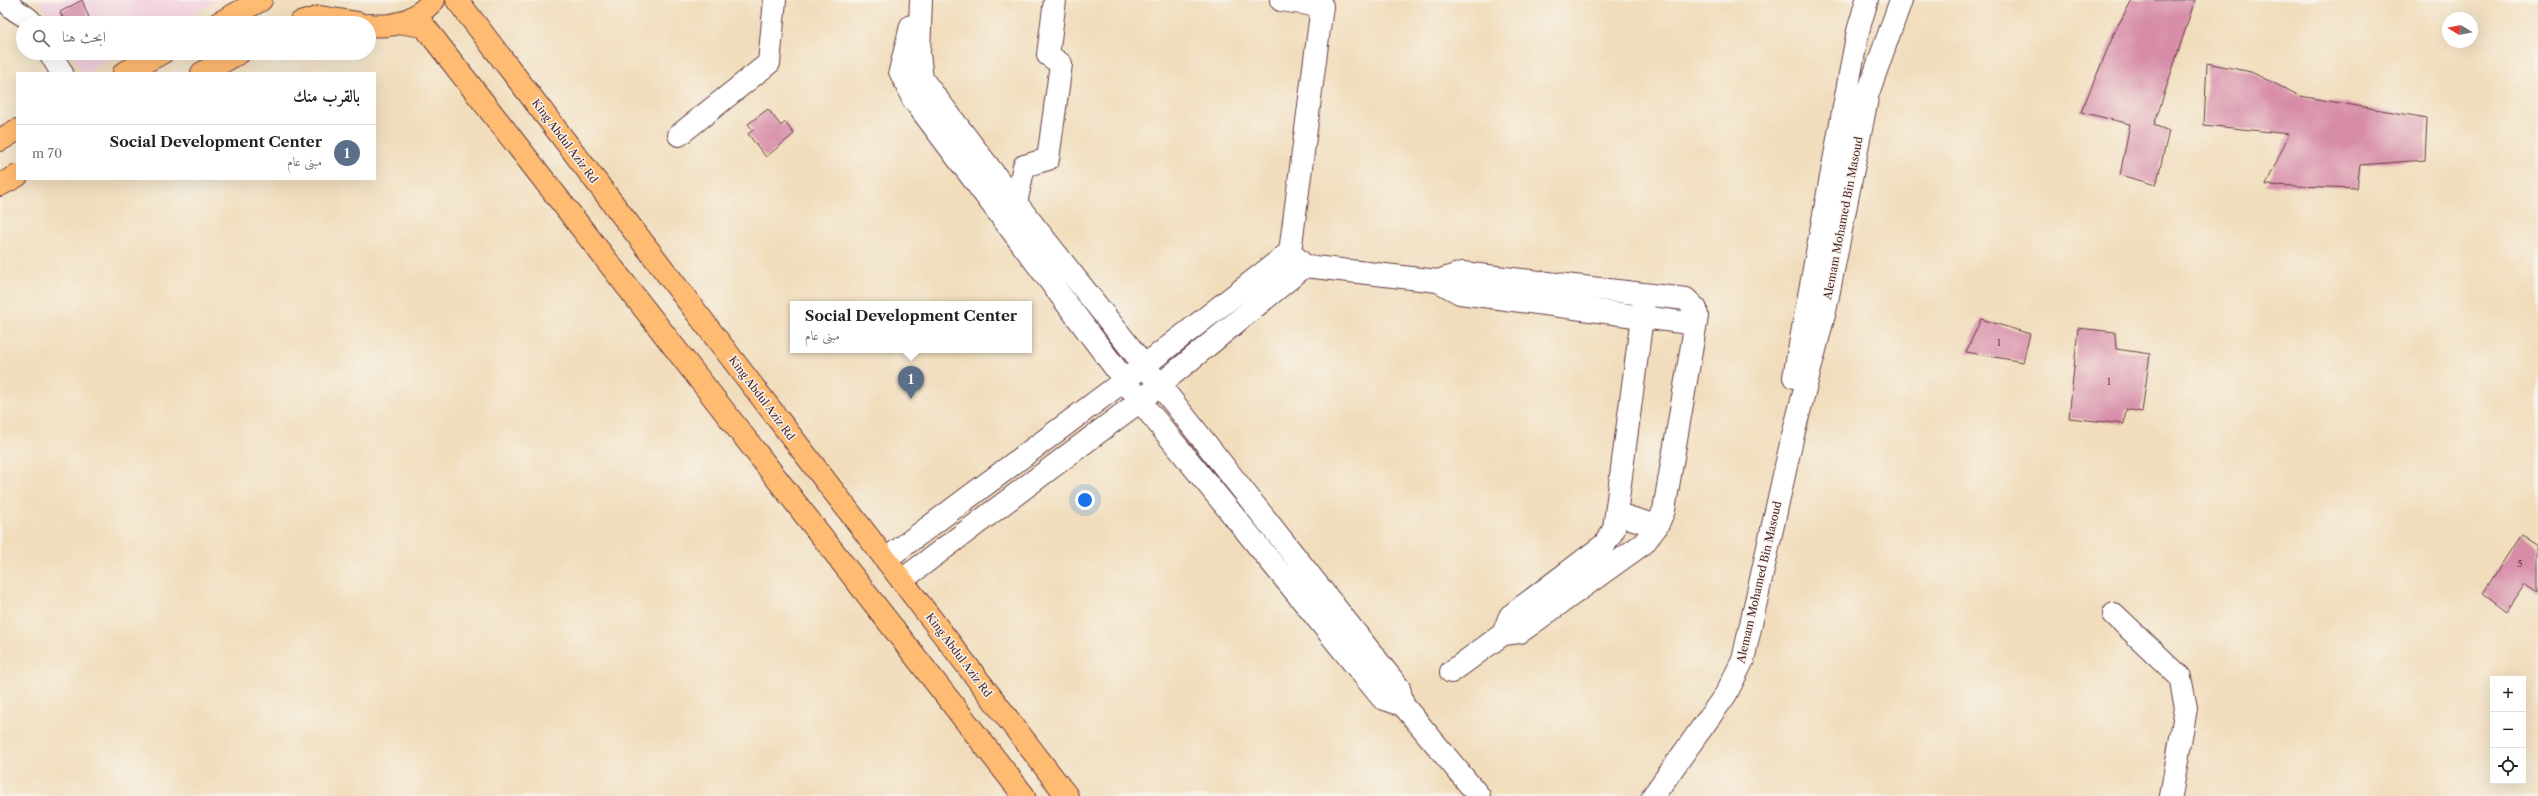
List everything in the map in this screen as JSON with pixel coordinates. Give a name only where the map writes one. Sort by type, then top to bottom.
[{"type":"main road","points":[[232,16],[261,0]]},
{"type":"main road","points":[[331,0],[347,16]]},
{"type":"main road","points":[[376,26],[385,27],[404,23],[421,14],[434,0]]},
{"type":"main road","name":"King Abdul Aziz Rd","points":[[457,0],[1066,796]]},
{"type":"main road","points":[[404,23],[424,26],[1021,792],[1044,766]]},
{"type":"main road","points":[[126,72],[149,60]]},
{"type":"main road","points":[[204,72],[225,60]]},
{"type":"main road","points":[[0,140],[16,131]]},
{"type":"main road","points":[[0,185],[16,177]]},
{"type":"street","points":[[6,0],[12,9],[22,16]]},
{"type":"street","points":[[679,135],[769,63],[775,0]]},
{"type":"street","points":[[917,0],[900,70],[912,99],[1140,401],[1382,698],[1403,705]]},
{"type":"street","points":[[921,0],[919,54],[922,79],[1159,385],[1399,688],[1403,705],[1479,796]]},
{"type":"street","points":[[1016,202],[1024,166],[1048,159],[1061,64],[1048,56],[1055,0]]},
{"type":"street","points":[[902,580],[1140,401],[1298,259],[1322,6],[1281,0]]},
{"type":"street","name":"Alemam Mohamed Bin Masoud","points":[[1792,439],[1793,385],[1858,31],[1867,0]]},
{"type":"street","name":"Alemam Mohamed Bin Masoud","points":[[1653,796],[1726,694],[1743,660],[1792,439],[1826,311],[1868,93],[1899,2]]},
{"type":"street","points":[[54,60],[61,72]]},
{"type":"street","points":[[886,559],[1124,380],[1298,259],[1438,281],[1460,293],[1696,324]]},
{"type":"street","points":[[1438,281],[1462,273],[1686,299],[1696,309],[1696,324],[1664,510],[1657,526],[1644,543],[1520,632],[1503,634],[1451,672]]},
{"type":"street","points":[[1503,634],[1510,616],[1605,544],[1614,529],[1645,294]]},
{"type":"street","points":[[1617,514],[1657,526]]},
{"type":"street","points":[[2114,614],[2180,677],[2186,708],[2171,796]]},
{"type":"shaded area","points":[[40,0],[219,0],[190,16],[49,16]]},
{"type":"shaded area","points":[[74,60],[109,60],[87,72],[81,72]]},
{"type":"building","points":[[82,0],[88,16],[62,16],[60,12]]},
{"type":"building","points":[[2132,0],[2195,0],[2154,125],[2169,131],[2156,185],[2120,175],[2130,124],[2081,112],[2116,29]]},
{"type":"building","points":[[2207,63],[2251,72],[2300,96],[2427,118],[2425,160],[2360,165],[2357,188],[2266,185],[2289,134],[2204,125]]},
{"type":"building","points":[[768,109],[781,126],[785,122],[794,134],[766,157],[748,134],[753,130],[748,124]]},
{"type":"building","points":[[1981,319],[2030,334],[2023,362],[1966,352]]},
{"type":"building","points":[[2078,328],[2115,332],[2116,349],[2150,354],[2142,412],[2126,409],[2124,424],[2069,418]]},
{"type":"building","points":[[2521,534],[2538,545],[2538,592],[2525,584],[2507,611],[2483,593]]},
{"type":"place","name":"Social Development Center","points":[[911,399]]}]
